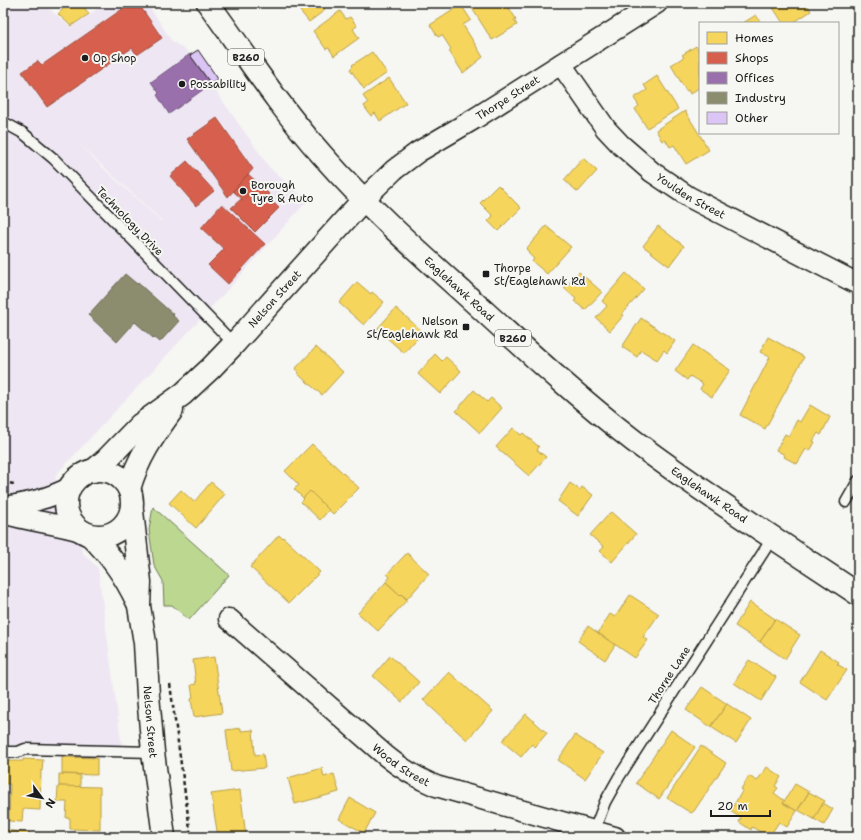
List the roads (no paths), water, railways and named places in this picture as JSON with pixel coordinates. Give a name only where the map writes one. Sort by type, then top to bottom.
[{"type":"street","name":"Eaglehawk Road","points":[[208,3],[294,121],[363,200],[412,247],[592,407],[647,450],[858,594]]},
{"type":"street","name":"Thorpe Street","points":[[363,200],[384,178],[404,162],[657,3]]},
{"type":"street","name":"Youlden Street","points":[[561,64],[606,129],[621,145],[652,172],[689,197],[858,284]]},
{"type":"street","name":"Nelson Street","points":[[93,470],[107,459],[140,425],[183,394],[234,344],[363,200]]},
{"type":"street","name":"Nelson Street","points":[[130,489],[140,457],[183,394]]},
{"type":"street","points":[[3,507],[54,496],[69,488],[82,475],[93,470],[104,470],[114,473],[123,480],[130,489],[132,500],[132,511],[128,520],[121,528],[112,534],[101,536],[64,526],[20,518],[3,513]]},
{"type":"street","points":[[69,488],[66,503],[68,514],[73,524],[86,533]]},
{"type":"street","name":"Nelson Street","points":[[132,511],[140,582],[139,606],[145,643],[153,752],[164,837]]},
{"type":"street","name":"Nelson Street","points":[[86,533],[116,564],[130,586],[139,606]]},
{"type":"street","name":"Wood Street","points":[[229,619],[386,756],[418,778],[436,786],[615,837]]},
{"type":"lane","name":"Technology Drive","points":[[3,122],[23,133],[54,159],[234,344]]},
{"type":"lane","points":[[846,502],[858,481]]},
{"type":"lane","name":"Thorne Lane","points":[[594,831],[606,802],[619,777],[773,537]]},
{"type":"lane","points":[[3,752],[18,752],[25,749],[153,752]]},
{"type":"place","name":"Op Shop","points":[[85,58]]},
{"type":"place","name":"Possability","points":[[182,84]]},
{"type":"place","name":"Borough Tyre & Auto","points":[[243,191]]},
{"type":"place","name":"Thorpe St/Eaglehawk Rd","points":[[486,274]]},
{"type":"place","name":"Nelson St/Eaglehawk Rd","points":[[466,327]]}]
